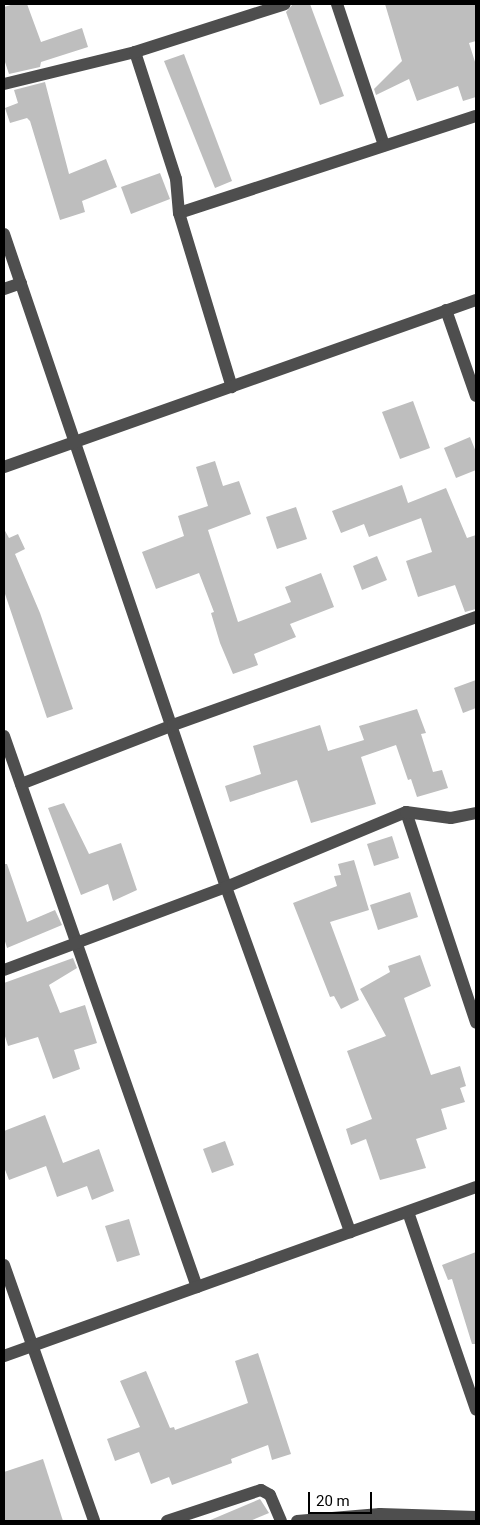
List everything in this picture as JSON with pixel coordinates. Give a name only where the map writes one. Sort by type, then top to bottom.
[{"type":"street","points":[[4,84],[135,52],[285,4]]},
{"type":"street","points":[[337,4],[384,145]]},
{"type":"street","points":[[135,52],[176,179],[179,213],[232,387]]},
{"type":"street","points":[[179,213],[476,116]]},
{"type":"street","points":[[4,234],[173,725],[226,887],[350,1232]]},
{"type":"street","points":[[4,289],[20,283]]},
{"type":"street","points":[[4,467],[476,300]]},
{"type":"street","points":[[446,310],[476,396]]},
{"type":"street","points":[[20,784],[173,725],[476,617]]},
{"type":"street","points":[[4,736],[196,1287]]},
{"type":"street","points":[[406,812],[471,988],[476,1023]]},
{"type":"street","points":[[4,970],[226,887],[406,812],[451,818],[476,813]]},
{"type":"street","points":[[4,1356],[476,1187]]},
{"type":"street","points":[[408,1212],[476,1410]]},
{"type":"street","points":[[4,1265],[94,1521]]},
{"type":"street","points":[[167,1521],[261,1490],[270,1495],[281,1521]]},
{"type":"street","points":[[297,1521],[389,1514],[476,1517]]},
{"type":"building","points":[[14,4],[27,4],[41,42],[82,28],[88,47],[41,62],[40,67],[9,74],[4,59],[4,7]]},
{"type":"building","points":[[293,4],[310,4],[344,96],[320,105],[286,12]]},
{"type":"building","points":[[385,4],[476,4],[476,41],[469,43],[476,65],[476,97],[463,101],[458,86],[417,101],[409,79],[376,95],[374,89],[402,61]]},
{"type":"building","points":[[184,54],[232,181],[215,188],[164,61]]},
{"type":"building","points":[[45,82],[69,174],[106,159],[117,187],[82,201],[85,212],[60,220],[30,121],[27,118],[10,123],[5,108],[18,103],[14,90]]},
{"type":"building","points":[[160,173],[170,199],[131,214],[121,187]]},
{"type":"building","points":[[413,401],[430,448],[400,459],[382,412]]},
{"type":"building","points":[[470,437],[476,452],[476,470],[456,478],[444,448]]},
{"type":"building","points":[[215,461],[223,486],[239,481],[251,514],[208,530],[238,622],[291,602],[285,587],[321,573],[334,607],[290,624],[296,637],[254,654],[258,665],[233,674],[220,643],[211,613],[214,612],[199,573],[156,589],[142,552],[184,536],[178,516],[208,506],[196,467]]},
{"type":"building","points":[[402,485],[408,503],[446,488],[467,538],[476,535],[476,609],[465,612],[455,585],[418,597],[406,561],[432,552],[421,518],[369,537],[364,524],[341,533],[332,511]]},
{"type":"building","points":[[296,507],[307,539],[277,549],[266,517]]},
{"type":"building","points":[[4,529],[9,538],[18,534],[25,549],[15,554],[40,613],[73,709],[47,718],[4,591]]},
{"type":"building","points":[[377,556],[387,580],[362,590],[353,566]]},
{"type":"building","points":[[476,680],[476,708],[463,713],[454,688]]},
{"type":"building","points":[[417,709],[426,733],[421,734],[433,772],[442,770],[448,788],[417,797],[411,779],[408,780],[396,745],[361,757],[376,804],[311,823],[297,780],[230,802],[225,786],[261,774],[253,746],[320,725],[328,751],[364,740],[359,726]]},
{"type":"building","points":[[64,803],[89,854],[121,843],[137,890],[113,901],[108,884],[81,895],[48,808]]},
{"type":"building","points":[[392,836],[399,858],[374,866],[367,844]]},
{"type":"building","points":[[354,860],[369,910],[330,922],[359,1000],[341,1009],[334,996],[330,997],[293,903],[337,886],[334,876],[341,875],[338,864]]},
{"type":"building","points":[[4,864],[7,864],[27,922],[55,910],[62,925],[7,948],[4,938]]},
{"type":"building","points":[[410,892],[418,917],[378,930],[370,905]]},
{"type":"building","points":[[420,955],[431,986],[404,998],[431,1075],[460,1066],[466,1086],[460,1088],[465,1102],[441,1109],[447,1129],[416,1139],[426,1168],[380,1180],[366,1139],[351,1145],[346,1129],[372,1119],[347,1051],[386,1036],[360,989],[390,972],[388,966]]},
{"type":"building","points":[[73,958],[77,968],[49,985],[60,1013],[85,1005],[97,1043],[74,1050],[80,1069],[53,1079],[38,1037],[8,1046],[4,1033],[4,983]]},
{"type":"building","points":[[45,1115],[63,1163],[99,1149],[114,1191],[92,1200],[87,1186],[57,1197],[46,1166],[9,1180],[4,1167],[4,1131]]},
{"type":"building","points":[[225,1141],[234,1165],[212,1173],[203,1149]]},
{"type":"building","points":[[129,1219],[140,1255],[117,1262],[105,1226]]},
{"type":"building","points":[[476,1252],[476,1344],[472,1344],[452,1279],[448,1280],[442,1265]]},
{"type":"building","points":[[258,1353],[291,1454],[272,1460],[268,1445],[231,1459],[232,1463],[172,1485],[169,1477],[151,1484],[139,1452],[115,1461],[107,1439],[140,1427],[120,1381],[146,1371],[170,1428],[174,1427],[175,1430],[248,1403],[235,1361]]},
{"type":"building","points":[[43,1459],[63,1521],[4,1521],[4,1472]]},
{"type":"building","points":[[260,1499],[269,1513],[250,1521],[208,1521]]}]
